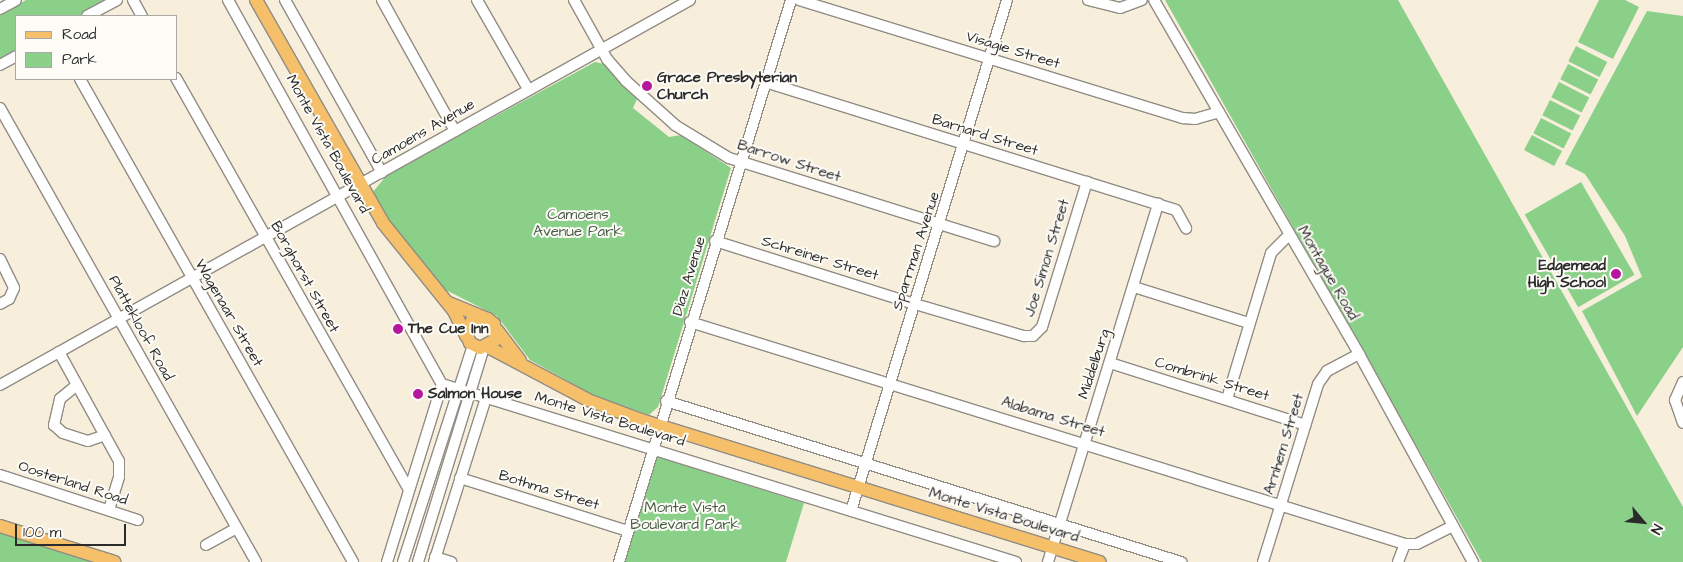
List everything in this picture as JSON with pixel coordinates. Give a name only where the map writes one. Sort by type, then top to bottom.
[{"type":"main road","name":"Monte Vista Boulevard","points":[[256,0],[360,184],[395,241],[446,301],[478,344],[532,369],[588,400],[659,426],[1100,562]]},
{"type":"main road","name":"Monte Vista Boulevard","points":[[446,301],[481,317]]},
{"type":"main road","points":[[481,317],[491,321],[497,330],[495,340],[478,344],[470,323],[481,317]]},
{"type":"main road","name":"Monte Vista Boulevard","points":[[497,330],[512,352],[532,369]]},
{"type":"main road","points":[[0,526],[114,562]]},
{"type":"street","points":[[0,9],[16,0]]},
{"type":"street","points":[[90,15],[117,0]]},
{"type":"street","points":[[132,0],[141,15]]},
{"type":"street","name":"Monte Vista Boulevard","points":[[228,0],[442,384],[1016,562]]},
{"type":"street","points":[[285,0],[382,173]]},
{"type":"street","points":[[382,0],[456,131]]},
{"type":"street","points":[[477,0],[528,89]]},
{"type":"street","name":"Barrow Street","points":[[574,0],[601,49],[626,81],[675,125],[729,158],[994,241]]},
{"type":"street","name":"Camoens Avenue","points":[[0,385],[191,277],[382,173],[601,49],[673,4],[690,0]]},
{"type":"street","name":"Diaz Avenue","points":[[619,562],[690,322],[791,0]]},
{"type":"street","name":"Visagie Street","points":[[799,0],[1183,118],[1194,119],[1219,112]]},
{"type":"street","name":"Sparrman Avenue","points":[[850,510],[965,144],[1007,0]]},
{"type":"street","points":[[1088,0],[1120,8],[1142,0]]},
{"type":"street","name":"Montague Road","points":[[1154,0],[1359,354],[1473,562]]},
{"type":"street","points":[[0,65],[15,57]]},
{"type":"street","name":"Wagenaar Street","points":[[81,80],[353,562]]},
{"type":"street","name":"Borghorst Street","points":[[177,80],[409,489]]},
{"type":"street","name":"Barnard Street","points":[[765,82],[1176,210],[1186,228]]},
{"type":"street","name":"Plattekloof Road","points":[[0,108],[256,562]]},
{"type":"street","name":"Joe Simon Street","points":[[915,304],[1024,336],[1033,336],[1042,326],[1086,182]]},
{"type":"street","name":"Middelburg","points":[[1048,562],[1158,204]]},
{"type":"street","points":[[1227,399],[1271,253],[1289,235]]},
{"type":"street","name":"Schreiner Street","points":[[715,241],[915,304]]},
{"type":"street","points":[[0,259],[14,288],[9,299],[0,304]]},
{"type":"street","points":[[1134,287],[1249,323]]},
{"type":"street","name":"Alabama Street","points":[[690,322],[1085,442],[1405,544]]},
{"type":"street","points":[[403,562],[458,389],[478,344]]},
{"type":"street","points":[[418,562],[471,393],[478,344]]},
{"type":"street","points":[[60,352],[106,435],[121,469],[109,510]]},
{"type":"street","name":"Arnhem Street","points":[[1263,562],[1321,377],[1359,354]]},
{"type":"street","name":"Combrink Street","points":[[1110,363],[1305,424]]},
{"type":"street","points":[[1683,382],[1675,400],[1683,423]]},
{"type":"street","points":[[387,562],[442,384]]},
{"type":"street","points":[[78,385],[60,399],[54,426],[63,433],[88,441],[106,435]]},
{"type":"street","points":[[451,562],[434,559],[486,398]]},
{"type":"street","name":"Monte Vista Boulevard","points":[[666,401],[1181,562]]},
{"type":"street","name":"Oosterland Road","points":[[0,475],[138,520]]},
{"type":"street","name":"Bothma Street","points":[[460,478],[628,531]]},
{"type":"street","points":[[404,505],[448,519]]},
{"type":"street","points":[[1398,562],[1405,544],[1417,544],[1453,526]]},
{"type":"street","points":[[206,545],[237,528]]},
{"type":"green space","points":[[26,0],[108,0],[81,15],[15,15],[15,53],[0,61],[0,15]]},
{"type":"green space","points":[[1165,0],[1398,0],[1683,507],[1683,562],[1482,562]]},
{"type":"green space","points":[[1599,0],[1625,0],[1639,7],[1613,59],[1578,42]]},
{"type":"green space","points":[[1647,11],[1683,16],[1683,347],[1637,416],[1582,311],[1642,277],[1625,236],[1585,174],[1565,164]]},
{"type":"green space","points":[[1576,46],[1607,62],[1599,77],[1568,61]]},
{"type":"green space","name":"Camoens Avenue Park","points":[[595,62],[604,64],[637,99],[633,108],[669,137],[681,135],[731,168],[658,407],[649,415],[595,396],[530,360],[497,316],[442,288],[394,227],[372,193],[387,175]]},
{"type":"green space","points":[[1568,64],[1598,79],[1591,95],[1560,79]]},
{"type":"green space","points":[[1559,82],[1589,97],[1582,113],[1551,97]]},
{"type":"green space","points":[[1550,100],[1580,115],[1573,131],[1542,115]]},
{"type":"green space","points":[[1541,118],[1571,133],[1564,149],[1533,133]]},
{"type":"green space","points":[[1532,135],[1562,151],[1554,166],[1524,150]]},
{"type":"green space","points":[[1581,182],[1634,275],[1578,307],[1525,214]]},
{"type":"green space","name":"Monte Vista Boulevard Park","points":[[655,456],[804,503],[786,562],[622,562]]},
{"type":"green space","points":[[0,532],[92,562],[0,562]]},
{"type":"place","name":"Grace Presbyterian Church","points":[[647,86]]},
{"type":"place","name":"Edgemead High School","points":[[1616,274]]},
{"type":"place","name":"The Cue Inn","points":[[398,329]]},
{"type":"place","name":"Salmon House","points":[[418,394]]}]
